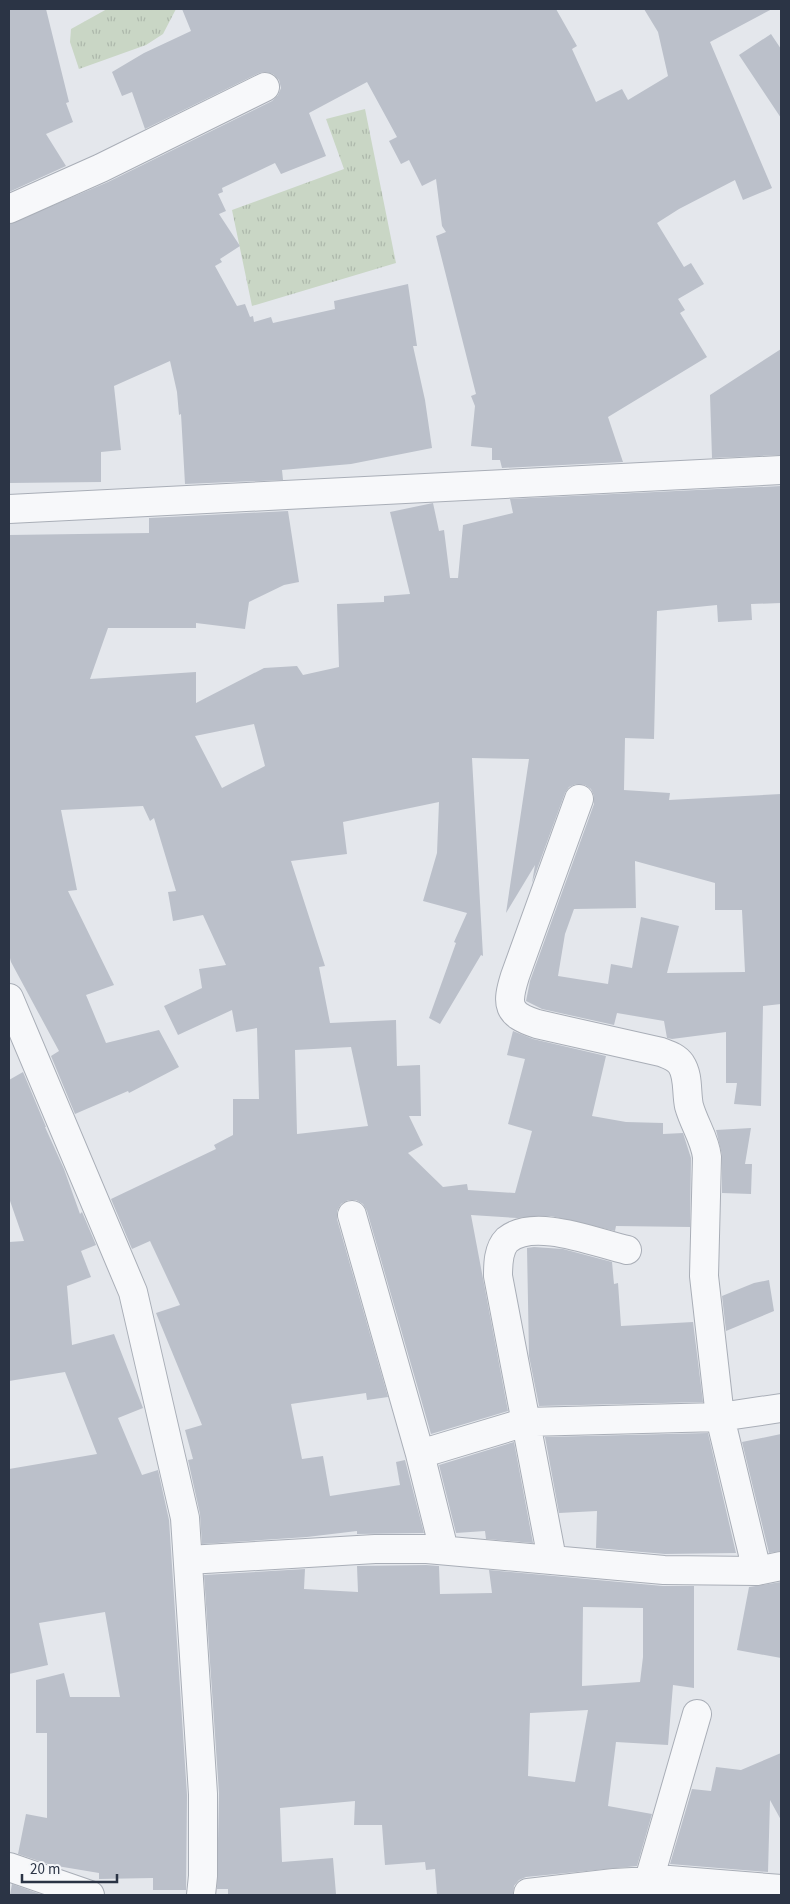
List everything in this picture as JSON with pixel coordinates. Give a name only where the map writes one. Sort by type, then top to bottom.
[{"type":"street","points":[[9,209],[101,168],[265,86]]},
{"type":"street","points":[[9,509],[781,470]]},
{"type":"street","points":[[188,1560],[375,1550],[444,1550],[664,1570],[769,1569],[720,1417],[704,1276],[708,1157],[706,1145],[689,1104],[686,1077],[682,1065],[673,1056],[661,1052],[537,1024],[520,1018],[510,1008],[508,996],[514,976],[579,799]]},
{"type":"street","points":[[9,998],[133,1292],[185,1518],[203,1794],[203,1876],[200,1895]]},
{"type":"street","points":[[352,1215],[420,1454],[444,1550]]},
{"type":"street","points":[[552,1560],[498,1276],[498,1258],[506,1241],[523,1231],[542,1229],[627,1250]]},
{"type":"street","points":[[420,1454],[526,1422],[720,1417],[781,1408]]},
{"type":"street","points":[[649,1888],[697,1714]]},
{"type":"street","points":[[9,1867],[90,1895]]},
{"type":"street","points":[[528,1893],[649,1888],[707,1882],[781,1889]]},
{"type":"green space","points":[[107,9],[176,9],[163,34],[146,45],[79,69],[70,42],[71,29]]},
{"type":"green space","points":[[365,109],[396,263],[252,306],[232,210],[344,169],[326,119]]},
{"type":"building","points":[[9,9],[46,9],[69,102],[66,103],[73,122],[46,134],[66,166],[9,192]]},
{"type":"building","points":[[182,9],[556,9],[577,46],[572,49],[596,102],[622,89],[628,100],[668,76],[658,32],[644,9],[772,9],[710,42],[772,188],[743,200],[735,180],[679,209],[657,223],[684,267],[691,263],[704,284],[678,299],[685,310],[680,313],[707,357],[608,417],[623,462],[502,468],[500,460],[492,460],[492,448],[471,446],[475,406],[471,396],[476,394],[436,236],[446,232],[442,226],[436,179],[422,186],[409,160],[401,164],[389,141],[397,137],[367,82],[309,113],[326,156],[281,174],[275,163],[222,188],[223,192],[218,194],[226,211],[219,214],[240,246],[220,259],[222,262],[215,266],[237,306],[245,304],[250,317],[253,316],[254,322],[271,317],[273,323],[335,309],[334,301],[408,284],[417,346],[413,346],[425,400],[432,448],[351,464],[282,470],[283,480],[185,484],[181,414],[179,415],[177,392],[170,361],[114,386],[121,450],[101,452],[101,482],[9,483],[9,224],[108,182],[272,101],[278,95],[281,88],[279,80],[273,74],[259,73],[145,129],[132,92],[122,96],[112,72],[144,53],[191,31]]},
{"type":"building","points":[[771,34],[781,49],[781,118],[739,55]]},
{"type":"building","points":[[781,349],[781,455],[712,458],[710,395]]},
{"type":"building","points":[[781,486],[781,603],[751,604],[752,620],[718,622],[717,605],[657,611],[654,739],[625,738],[624,790],[670,793],[669,800],[781,794],[781,1004],[763,1006],[761,1106],[734,1104],[737,1083],[726,1083],[726,1032],[672,1039],[667,1038],[664,1021],[617,1013],[614,1025],[542,1009],[526,1001],[530,981],[594,804],[594,796],[591,789],[585,785],[576,784],[569,787],[565,793],[532,883],[535,865],[506,913],[529,759],[472,758],[483,956],[481,955],[440,1024],[429,1018],[456,943],[454,942],[467,913],[423,901],[437,853],[439,802],[343,822],[347,854],[291,861],[325,966],[319,967],[330,1023],[396,1020],[397,1066],[420,1065],[421,1116],[409,1116],[423,1145],[408,1153],[443,1187],[467,1184],[468,1190],[515,1193],[532,1131],[508,1124],[525,1059],[507,1055],[513,1031],[533,1039],[606,1056],[592,1116],[626,1122],[663,1123],[663,1134],[683,1133],[691,1158],[690,1227],[616,1226],[615,1231],[551,1216],[517,1218],[471,1215],[508,1411],[431,1434],[367,1211],[363,1204],[356,1200],[348,1200],[341,1204],[337,1211],[337,1219],[388,1397],[367,1400],[366,1393],[291,1404],[302,1459],[323,1456],[330,1496],[400,1485],[396,1462],[405,1460],[424,1533],[357,1534],[357,1531],[307,1537],[202,1544],[200,1514],[188,1460],[193,1459],[185,1430],[202,1425],[156,1313],[180,1305],[150,1241],[132,1249],[111,1199],[216,1149],[214,1145],[233,1135],[233,1099],[259,1099],[257,1028],[236,1032],[232,1010],[178,1035],[164,1006],[202,988],[199,969],[226,965],[203,915],[173,921],[168,892],[176,891],[154,818],[150,821],[143,806],[61,810],[77,890],[68,891],[114,985],[86,995],[106,1043],[159,1030],[179,1067],[129,1093],[128,1091],[75,1114],[51,1056],[59,1051],[11,962],[9,954],[9,535],[149,533],[149,518],[288,511],[299,582],[284,585],[249,602],[245,629],[196,623],[196,628],[108,628],[90,679],[196,672],[196,703],[264,668],[297,666],[303,675],[339,667],[337,604],[384,602],[384,596],[410,594],[390,512],[433,503],[439,531],[444,530],[450,578],[458,578],[463,525],[513,513],[510,499]],"holes":[[[254,724],[265,766],[222,788],[195,736]],[[635,861],[715,883],[715,910],[742,910],[745,972],[667,973],[679,926],[641,917],[632,968],[611,964],[608,984],[558,976],[565,934],[574,909],[636,908]],[[351,1047],[368,1126],[297,1134],[295,1050]]]},
{"type":"building","points":[[23,1072],[64,1169],[80,1214],[82,1212],[96,1245],[81,1251],[91,1277],[67,1286],[72,1345],[114,1334],[143,1408],[118,1418],[142,1475],[158,1470],[169,1520],[187,1795],[186,1890],[153,1890],[153,1878],[99,1879],[99,1873],[51,1865],[18,1854],[26,1814],[47,1818],[47,1733],[36,1733],[36,1680],[64,1673],[70,1697],[120,1697],[105,1612],[39,1623],[48,1665],[9,1674],[9,1469],[97,1454],[65,1372],[9,1381],[9,1242],[24,1241],[9,1198],[9,1080]]},
{"type":"building","points":[[751,1128],[745,1164],[752,1164],[751,1194],[722,1193],[722,1155],[716,1130]]},
{"type":"building","points":[[527,1248],[563,1249],[612,1262],[614,1284],[618,1283],[621,1326],[693,1322],[703,1402],[539,1406],[529,1356]]},
{"type":"building","points":[[769,1280],[774,1311],[726,1331],[722,1296],[754,1283]]},
{"type":"building","points":[[708,1433],[736,1553],[665,1554],[596,1548],[597,1511],[559,1513],[545,1437]]},
{"type":"building","points":[[781,1434],[781,1551],[769,1553],[742,1442]]},
{"type":"building","points":[[514,1442],[533,1543],[486,1539],[485,1531],[456,1533],[439,1465]]},
{"type":"building","points":[[357,1566],[439,1566],[440,1594],[492,1593],[489,1570],[663,1586],[694,1586],[694,1688],[673,1685],[668,1745],[616,1742],[608,1806],[652,1814],[637,1866],[526,1877],[519,1880],[514,1886],[513,1895],[437,1895],[435,1869],[426,1870],[425,1862],[385,1865],[382,1825],[354,1825],[355,1801],[280,1808],[282,1862],[333,1858],[336,1894],[228,1895],[228,1889],[217,1889],[219,1793],[204,1575],[305,1569],[304,1589],[358,1592]],"holes":[[[583,1607],[643,1608],[643,1657],[640,1682],[582,1686]],[[588,1710],[575,1782],[528,1776],[530,1713]]]},
{"type":"building","points":[[781,1582],[781,1658],[737,1650],[749,1587]]},
{"type":"building","points":[[781,1753],[781,1820],[770,1800],[768,1872],[670,1864],[692,1789],[711,1791],[716,1767],[741,1770]]},
{"type":"building","points":[[12,1884],[40,1894],[40,1895],[10,1895]]}]
